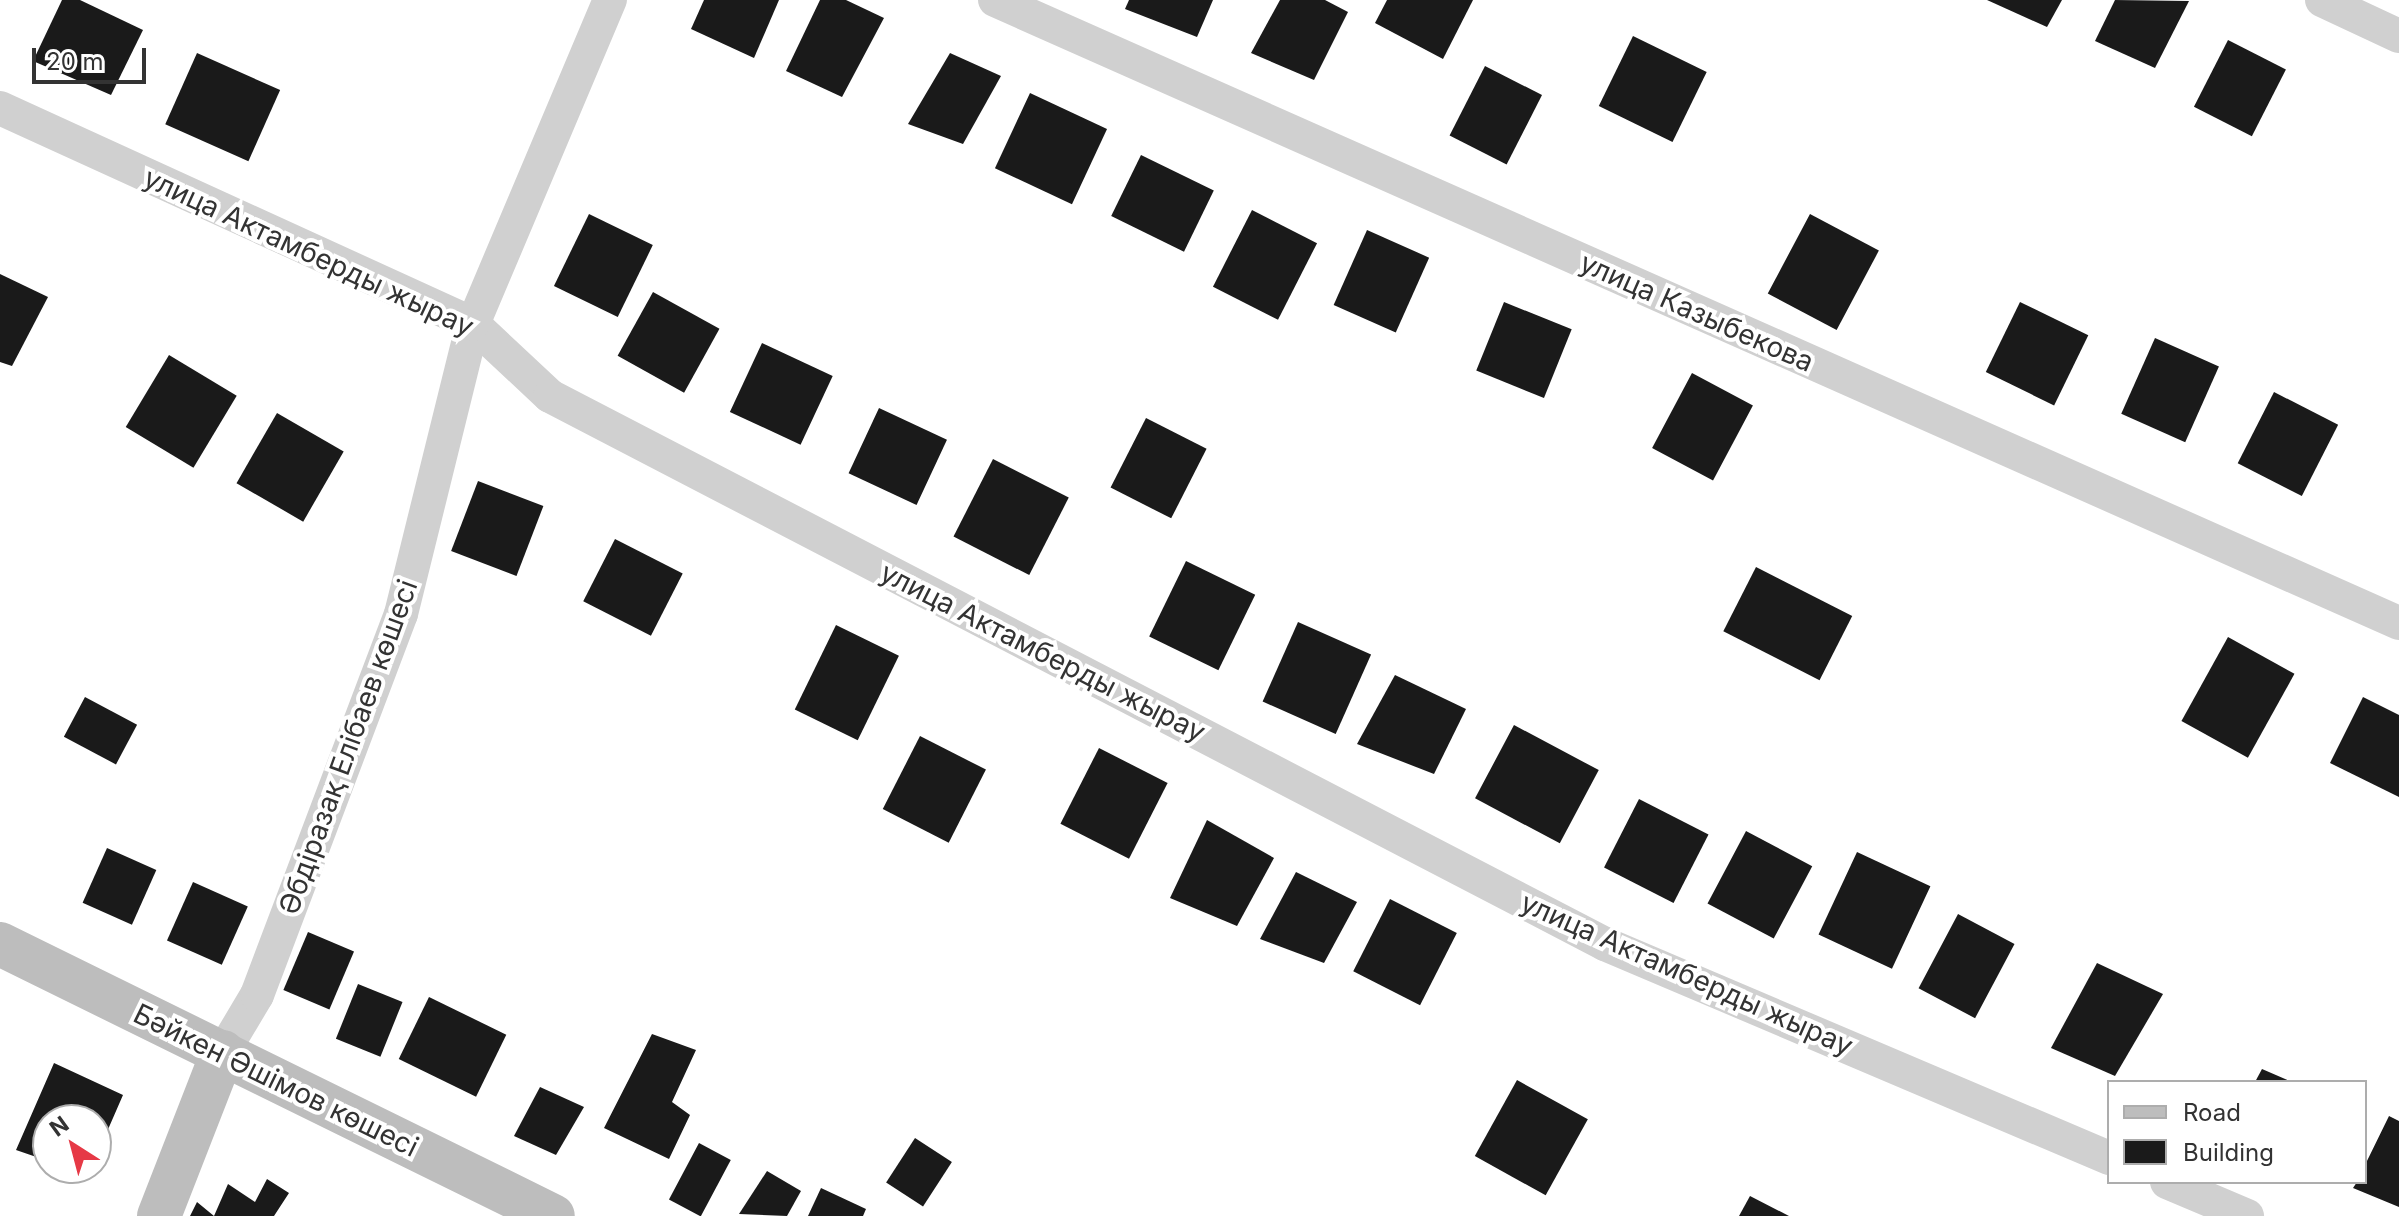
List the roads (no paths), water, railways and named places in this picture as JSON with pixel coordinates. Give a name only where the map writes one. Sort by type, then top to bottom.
[{"type":"main road","name":"Бәйкен Әшімов көшесі","points":[[0,944],[553,1216]]},
{"type":"main road","name":"Әбдіразақ Елібаев көшесі","points":[[159,1216],[223,1052]]},
{"type":"street","name":"Әбдіразақ Елібаев көшесі","points":[[223,1052],[257,995],[401,614],[473,324],[610,0]]},
{"type":"street","name":"улица Казыбекова","points":[[995,0],[2399,623]]},
{"type":"street","points":[[2322,0],[2399,36]]},
{"type":"street","name":"улица Актамберды жырау","points":[[0,108],[473,324],[550,396],[1591,937],[2107,1157]]},
{"type":"street","points":[[2172,1184],[2247,1216]]}]
